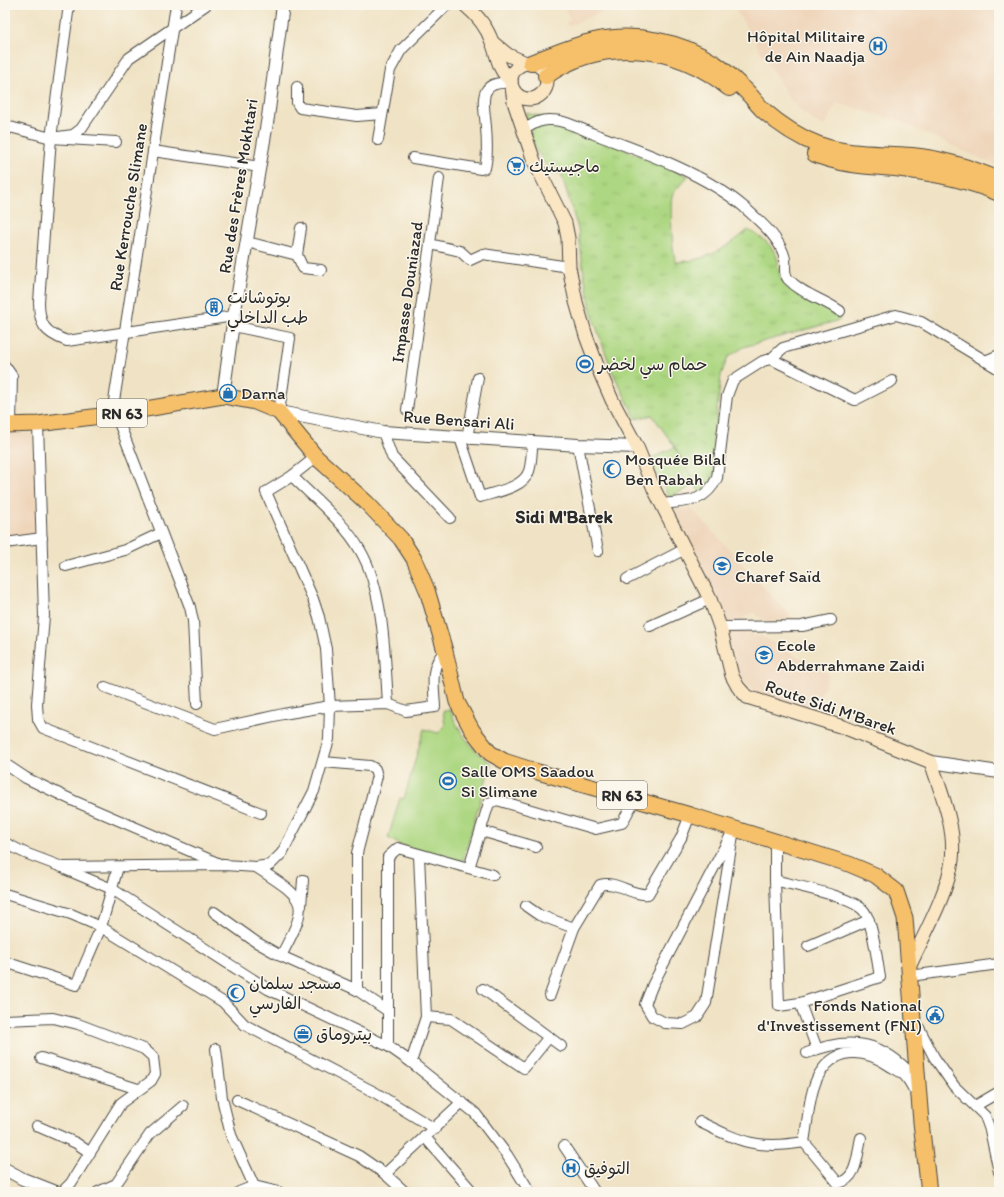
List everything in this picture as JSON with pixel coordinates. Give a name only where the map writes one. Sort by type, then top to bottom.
[{"type":"highway","points":[[528,63],[595,40],[636,38],[664,42],[691,51],[716,64],[746,91],[772,118],[791,132],[810,141],[855,153],[932,159],[968,168],[999,180]]},
{"type":"highway","points":[[546,76],[564,63],[599,52],[633,49],[660,53],[685,61],[713,76],[737,95],[772,130],[793,143],[816,154],[853,165],[930,173],[964,181],[999,193]]},
{"type":"main road","name":"Route Sidi M'Barek","points":[[465,5],[477,16],[492,42],[499,66],[511,84],[522,125],[540,176],[559,208],[565,223],[568,238],[569,267],[586,336],[598,368],[612,400],[637,447],[654,489],[710,599],[720,627],[732,676],[738,687],[747,698],[842,727],[932,762]]},
{"type":"main road","name":"Route Sidi M'Barek","points":[[492,42],[508,55],[528,63]]},
{"type":"main road","points":[[522,125],[526,108],[546,86],[546,76],[540,67],[528,63],[517,68],[512,76],[511,84],[518,95],[523,98],[534,98]]},
{"type":"main road","name":"RN 63","points":[[8,425],[38,424],[116,414],[230,396],[279,412],[316,457],[367,503],[401,539],[414,559],[427,590],[457,702],[472,730],[490,753],[504,761],[690,815],[849,864],[875,875],[896,891],[905,918],[919,1098],[929,1192]]},
{"type":"main road","points":[[910,970],[937,906],[952,861],[952,845],[947,812],[932,762]]},
{"type":"street","points":[[69,5],[51,138],[39,316],[45,328],[54,336],[66,341],[125,331],[233,321],[290,338],[279,412]]},
{"type":"street","name":"Rue Kerrouche Slimane","points":[[176,5],[114,401],[116,414],[193,621],[197,704]]},
{"type":"street","points":[[51,138],[73,135],[81,129],[129,58],[206,5]]},
{"type":"street","name":"Rue des Frères Mokhtari","points":[[230,396],[233,321],[260,167],[283,5]]},
{"type":"street","points":[[378,140],[390,70],[401,50],[447,5]]},
{"type":"street","points":[[413,158],[481,169],[485,168],[486,130],[482,98],[486,90],[494,84],[511,84]]},
{"type":"street","points":[[297,87],[297,102],[300,108],[357,116],[382,114]]},
{"type":"street","points":[[522,125],[543,120],[561,122],[635,149],[714,185],[743,206],[772,236],[781,248],[785,259],[784,271],[788,278],[809,294],[821,298],[840,311]]},
{"type":"street","points":[[7,127],[51,138],[116,142]]},
{"type":"street","points":[[153,151],[260,167]]},
{"type":"street","name":"Impasse Douniazad","points":[[407,410],[439,178]]},
{"type":"street","points":[[301,228],[297,254],[303,268],[321,270]]},
{"type":"street","points":[[247,242],[297,254]]},
{"type":"street","points":[[430,244],[460,251],[470,260],[483,254],[569,267]]},
{"type":"street","points":[[662,504],[700,498],[706,495],[712,488],[717,478],[727,396],[733,380],[746,371],[771,359],[783,348],[794,343],[896,315],[921,322],[999,369]]},
{"type":"street","points":[[985,361],[999,355]]},
{"type":"street","points":[[771,359],[855,400],[892,381]]},
{"type":"street","points":[[5,366],[12,376],[8,425]]},
{"type":"street","points":[[478,378],[464,438],[480,497],[518,484],[525,479],[529,471],[533,442]]},
{"type":"street","name":"Rue Bensari Ali","points":[[279,412],[382,432],[578,445],[637,447]]},
{"type":"street","points":[[38,424],[44,616],[37,704],[38,719],[43,728],[261,813]]},
{"type":"street","points":[[382,432],[392,457],[450,518]]},
{"type":"street","points":[[578,445],[598,551]]},
{"type":"street","points":[[62,867],[224,865],[256,867],[270,865],[282,853],[314,791],[329,739],[330,706],[326,649],[314,598],[266,492],[292,476],[316,457]]},
{"type":"street","points":[[292,476],[345,529],[361,550],[377,594],[388,704]]},
{"type":"street","points":[[66,566],[124,550],[161,533]]},
{"type":"street","points":[[5,543],[42,538]]},
{"type":"street","points":[[627,579],[684,548]]},
{"type":"street","points":[[650,626],[710,599]]},
{"type":"street","points":[[720,627],[802,626],[831,620]]},
{"type":"street","points":[[106,687],[215,729],[283,714],[330,706],[388,704],[406,711],[435,707],[434,669],[437,659],[444,651]]},
{"type":"street","points":[[323,762],[370,766],[375,769],[377,776],[358,854],[357,990]]},
{"type":"street","name":"Route Sidi M'Barek","points":[[932,762],[999,772]]},
{"type":"street","points":[[5,764],[26,778],[74,801],[224,865]]},
{"type":"street","points":[[469,868],[489,803],[492,801],[497,800],[596,829],[622,823],[635,799]]},
{"type":"street","points":[[550,995],[574,928],[600,885],[612,884],[642,895],[648,894],[681,838],[690,815]]},
{"type":"street","points":[[734,829],[706,1003],[697,1017],[683,1024],[665,1023],[652,1016],[645,1004],[653,984],[734,829]]},
{"type":"street","points":[[481,831],[536,847]]},
{"type":"street","points":[[5,842],[25,853],[112,888],[268,989],[388,1046],[411,1062],[475,1113],[507,1155],[530,1192]]},
{"type":"street","points":[[775,880],[854,902],[865,911],[869,920],[880,977],[800,1003],[779,1006],[775,880],[776,842]]},
{"type":"street","points":[[388,1046],[388,857],[398,848],[493,875]]},
{"type":"street","points":[[411,1062],[426,1017],[420,855]]},
{"type":"street","points":[[5,962],[76,985],[101,927],[118,867]]},
{"type":"street","points":[[256,867],[294,894],[301,906]]},
{"type":"street","points":[[281,956],[298,924],[303,880]]},
{"type":"street","points":[[5,894],[71,914],[101,927],[222,1002],[245,1025],[321,1066],[376,1093],[435,1129]]},
{"type":"street","points":[[526,906],[539,915],[574,928]]},
{"type":"street","points":[[214,912],[256,942],[281,956],[357,990],[388,1011]]},
{"type":"street","points":[[808,946],[869,920]]},
{"type":"street","points":[[910,970],[999,964]]},
{"type":"street","points":[[483,989],[561,1046]]},
{"type":"street","points":[[800,1003],[817,1049]]},
{"type":"street","points":[[913,1016],[934,1057],[950,1080],[985,1116],[997,1156],[999,1172]]},
{"type":"street","points":[[426,1017],[451,1019],[524,1068],[549,1037]]},
{"type":"street","points":[[5,1020],[53,1018],[78,1024],[144,1049],[153,1057],[155,1074],[151,1081],[138,1089],[121,1103],[71,1182],[62,1192]]},
{"type":"street","points":[[807,1053],[817,1049],[847,1044],[867,1046],[884,1051],[900,1062],[918,1082]]},
{"type":"street","points":[[216,1049],[222,1098],[231,1135],[254,1186]]},
{"type":"street","points":[[804,1142],[814,1085],[820,1073],[830,1061],[843,1054],[858,1053],[875,1056],[905,1076],[919,1098]]},
{"type":"street","points":[[41,1058],[138,1089]]},
{"type":"street","points":[[975,1106],[999,1092]]},
{"type":"street","points":[[237,1100],[359,1156],[385,1174],[405,1192]]},
{"type":"street","points":[[385,1174],[424,1136],[435,1129],[462,1102]]},
{"type":"street","points":[[98,1192],[116,1184],[150,1134],[183,1106]]},
{"type":"street","points":[[700,1122],[753,1145],[769,1146],[804,1142]]},
{"type":"street","points":[[37,1126],[76,1143],[89,1152]]},
{"type":"street","points":[[424,1136],[471,1190]]},
{"type":"street","points":[[804,1142],[838,1182],[844,1182],[851,1177],[854,1170],[861,1138]]},
{"type":"street","points":[[564,1146],[595,1192]]},
{"type":"street","points":[[5,1169],[23,1179],[56,1192]]},
{"type":"street","points":[[239,1192],[254,1186],[279,1192]]},
{"type":"shaded area","points":[[563,5],[618,5],[568,26],[566,22],[571,20]]},
{"type":"shaded area","name":"Hôpital Militaire de Ain Naadja","points":[[733,5],[999,5],[999,167],[902,122],[837,103],[824,126],[814,121],[803,113],[788,97]]},
{"type":"shaded area","points":[[32,432],[38,523],[29,541],[5,542],[5,434]]},
{"type":"shaded area","name":"Ecole Charef Saïd","points":[[691,508],[793,619],[764,621],[754,612],[743,618],[744,623],[727,624],[679,519],[676,509]]},
{"type":"shaded area","name":"Ecole Abderrahmane Zaidi","points":[[748,626],[754,636],[761,636],[829,674],[813,715],[759,697],[740,677],[727,635],[734,629]]},
{"type":"green space","points":[[526,113],[552,119],[688,176],[672,196],[671,209],[673,250],[676,262],[697,259],[715,252],[748,230],[769,244],[775,252],[781,279],[786,286],[800,296],[822,304],[835,313],[840,320],[744,347],[728,357],[721,375],[717,411],[715,472],[710,485],[700,493],[675,447],[652,415],[636,419],[612,371],[592,315],[584,275],[578,229],[561,173],[552,174],[534,147]]},
{"type":"green space","points":[[675,447],[695,485],[669,497],[649,459]]},
{"type":"green space","name":"Salle OMS Saadou Si Slimane","points":[[450,710],[457,726],[466,740],[477,752],[491,763],[463,860],[454,860],[400,845],[388,838],[400,798],[404,799],[424,729],[438,733],[445,726],[443,711]]},
{"type":"place","name":"Hôpital Militaire de Ain Naadja","points":[[878,46]]},
{"type":"place","name":"ماجيستيك","points":[[516,166]]},
{"type":"place","name":"بوتوشانت طب الداخلي","points":[[214,307]]},
{"type":"place","name":"حمام سي لخضر","points":[[585,364]]},
{"type":"place","name":"Darna","points":[[228,393]]},
{"type":"place","name":"Mosquée Bilal Ben Rabah","points":[[612,469]]},
{"type":"place","name":"Ecole Charef Saïd","points":[[722,566]]},
{"type":"place","name":"Ecole Abderrahmane Zaidi","points":[[764,655]]},
{"type":"place","name":"Salle OMS Saadou Si Slimane","points":[[448,781]]},
{"type":"place","name":"مسجد سلمان الفارسي","points":[[236,993]]},
{"type":"place","name":"Fonds National d'Investissement (FNI)","points":[[935,1015]]},
{"type":"place","name":"بيتروماق","points":[[303,1034]]},
{"type":"place","name":"التوفيق","points":[[571,1168]]},
{"type":"district","name":"Sidi M'Barek","points":[[564,517]]}]
